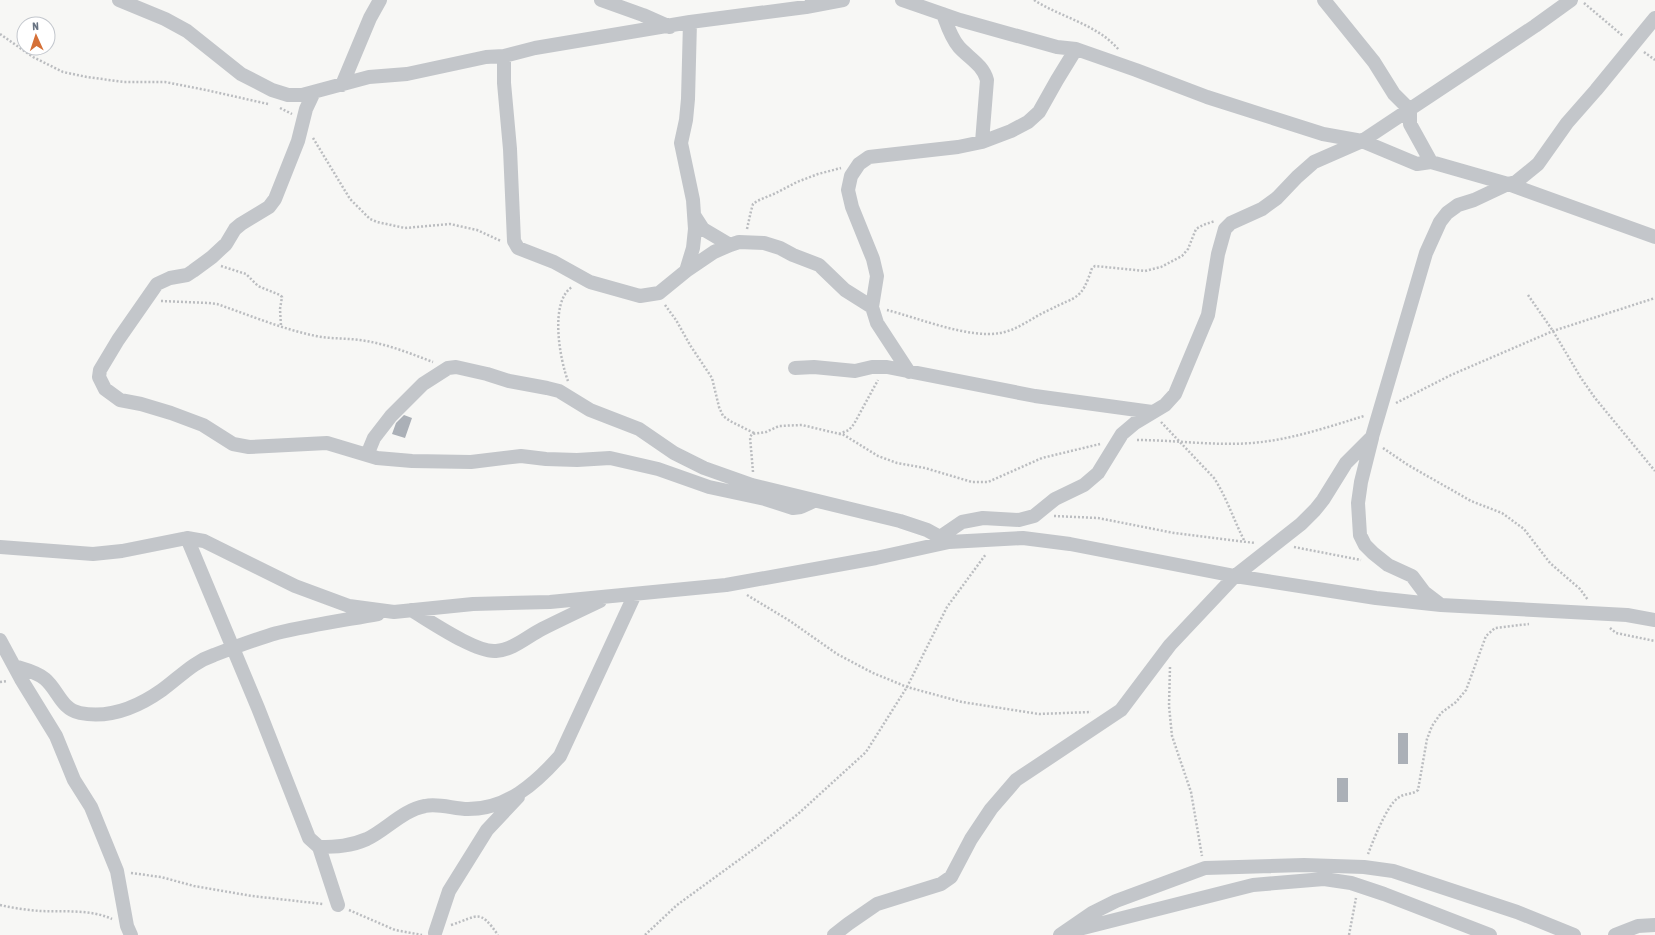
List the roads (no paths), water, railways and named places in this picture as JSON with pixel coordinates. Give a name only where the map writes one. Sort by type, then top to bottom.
[{"type":"street","points":[[120,0],[165,19],[187,31],[241,74],[272,90],[288,95],[302,95],[369,77],[407,74],[486,57],[504,56],[535,48],[670,27],[690,22],[806,7],[843,0]]},
{"type":"street","points":[[342,84],[370,18],[380,0]]},
{"type":"street","points":[[601,0],[643,15],[670,27]]},
{"type":"street","points":[[902,0],[943,14],[1057,47],[1076,49],[1207,97],[1324,134],[1362,142],[1417,164],[1431,162],[1508,184],[1655,237]]},
{"type":"street","points":[[1324,0],[1374,62],[1394,94],[1410,110],[1410,124],[1431,162]]},
{"type":"street","points":[[945,539],[962,522],[983,518],[1019,520],[1034,516],[1055,499],[1084,485],[1098,472],[1122,434],[1134,423],[1165,405],[1175,394],[1208,315],[1218,254],[1225,229],[1231,223],[1262,209],[1277,198],[1314,162],[1362,142],[1476,64],[1535,26],[1571,0]]},
{"type":"street","points":[[943,14],[950,34],[958,46],[985,73],[987,80],[982,142]]},
{"type":"street","points":[[1440,605],[1424,592],[1412,576],[1388,564],[1365,545],[1360,535],[1358,503],[1361,482],[1379,411],[1426,253],[1440,222],[1458,205],[1474,200],[1508,184],[1516,182],[1538,164],[1567,123],[1655,18]]},
{"type":"street","points":[[686,271],[693,248],[694,215],[693,200],[681,143],[686,120],[688,99],[690,22]]},
{"type":"street","points":[[909,372],[877,323],[872,306],[877,276],[873,259],[852,207],[848,190],[851,176],[859,164],[869,157],[958,147],[982,142],[1011,131],[1028,122],[1039,112],[1076,49]]},
{"type":"street","points":[[504,56],[504,83],[510,149],[514,241],[518,248],[554,262],[584,280],[628,294],[640,296],[655,294],[668,287],[686,271],[714,252],[734,243],[764,243],[780,248],[793,255],[819,265],[845,290],[872,306]]},
{"type":"street","points":[[314,92],[303,121],[298,142],[275,199],[269,207],[235,229],[226,244],[188,275],[161,281],[156,284],[118,340],[100,370],[99,377],[105,389],[114,397],[120,400],[141,404],[203,425],[233,444],[239,446],[249,447],[327,443],[377,458],[405,460],[471,462],[521,456],[546,459],[577,460],[610,458],[658,469],[709,487],[765,499],[793,508],[802,507],[814,501]]},
{"type":"street","points":[[694,215],[703,229],[734,243]]},
{"type":"street","points":[[367,455],[374,438],[391,416],[423,384],[448,368],[456,367],[509,381],[559,391],[590,410],[639,429],[674,453],[704,468],[752,485],[900,521],[945,539]]},
{"type":"street","points":[[795,368],[814,367],[855,371],[872,367],[887,367],[1035,396],[1152,412]]},
{"type":"street","points":[[834,935],[877,904],[941,884],[951,877],[971,839],[991,809],[1016,780],[1121,710],[1170,645],[1235,576],[1278,543],[1315,510],[1346,463],[1372,437]]},
{"type":"street","points":[[187,538],[309,838],[319,847],[338,905]]},
{"type":"street","points":[[0,547],[93,554],[122,551],[187,538],[204,541],[295,586],[348,606],[394,612]]},
{"type":"street","points":[[14,666],[44,678],[60,699],[72,711],[94,716],[114,714],[135,706],[162,690],[199,661],[276,634],[317,624],[394,612],[473,604],[550,602],[726,586],[876,558],[945,539],[997,540],[1023,538],[1070,544],[1235,576],[1376,598],[1440,605],[1628,616],[1655,620]]},
{"type":"street","points":[[428,934],[449,891],[487,830],[525,790],[542,776],[560,756],[634,594]]},
{"type":"street","points":[[411,610],[455,636],[482,649],[496,652],[511,647],[541,630],[610,596]]},
{"type":"street","points":[[0,640],[56,736],[74,780],[91,807],[117,871],[129,930]]},
{"type":"street","points":[[319,847],[343,846],[368,838],[388,825],[424,806],[468,809],[496,805],[525,790]]},
{"type":"street","points":[[1062,934],[1092,914],[1116,901],[1205,868],[1304,865],[1364,867],[1393,870],[1517,912],[1574,935]]},
{"type":"street","points":[[1062,934],[1096,924],[1253,885],[1324,879],[1359,886],[1428,910],[1490,935]]},
{"type":"street","points":[[1615,935],[1638,926],[1655,925]]}]
